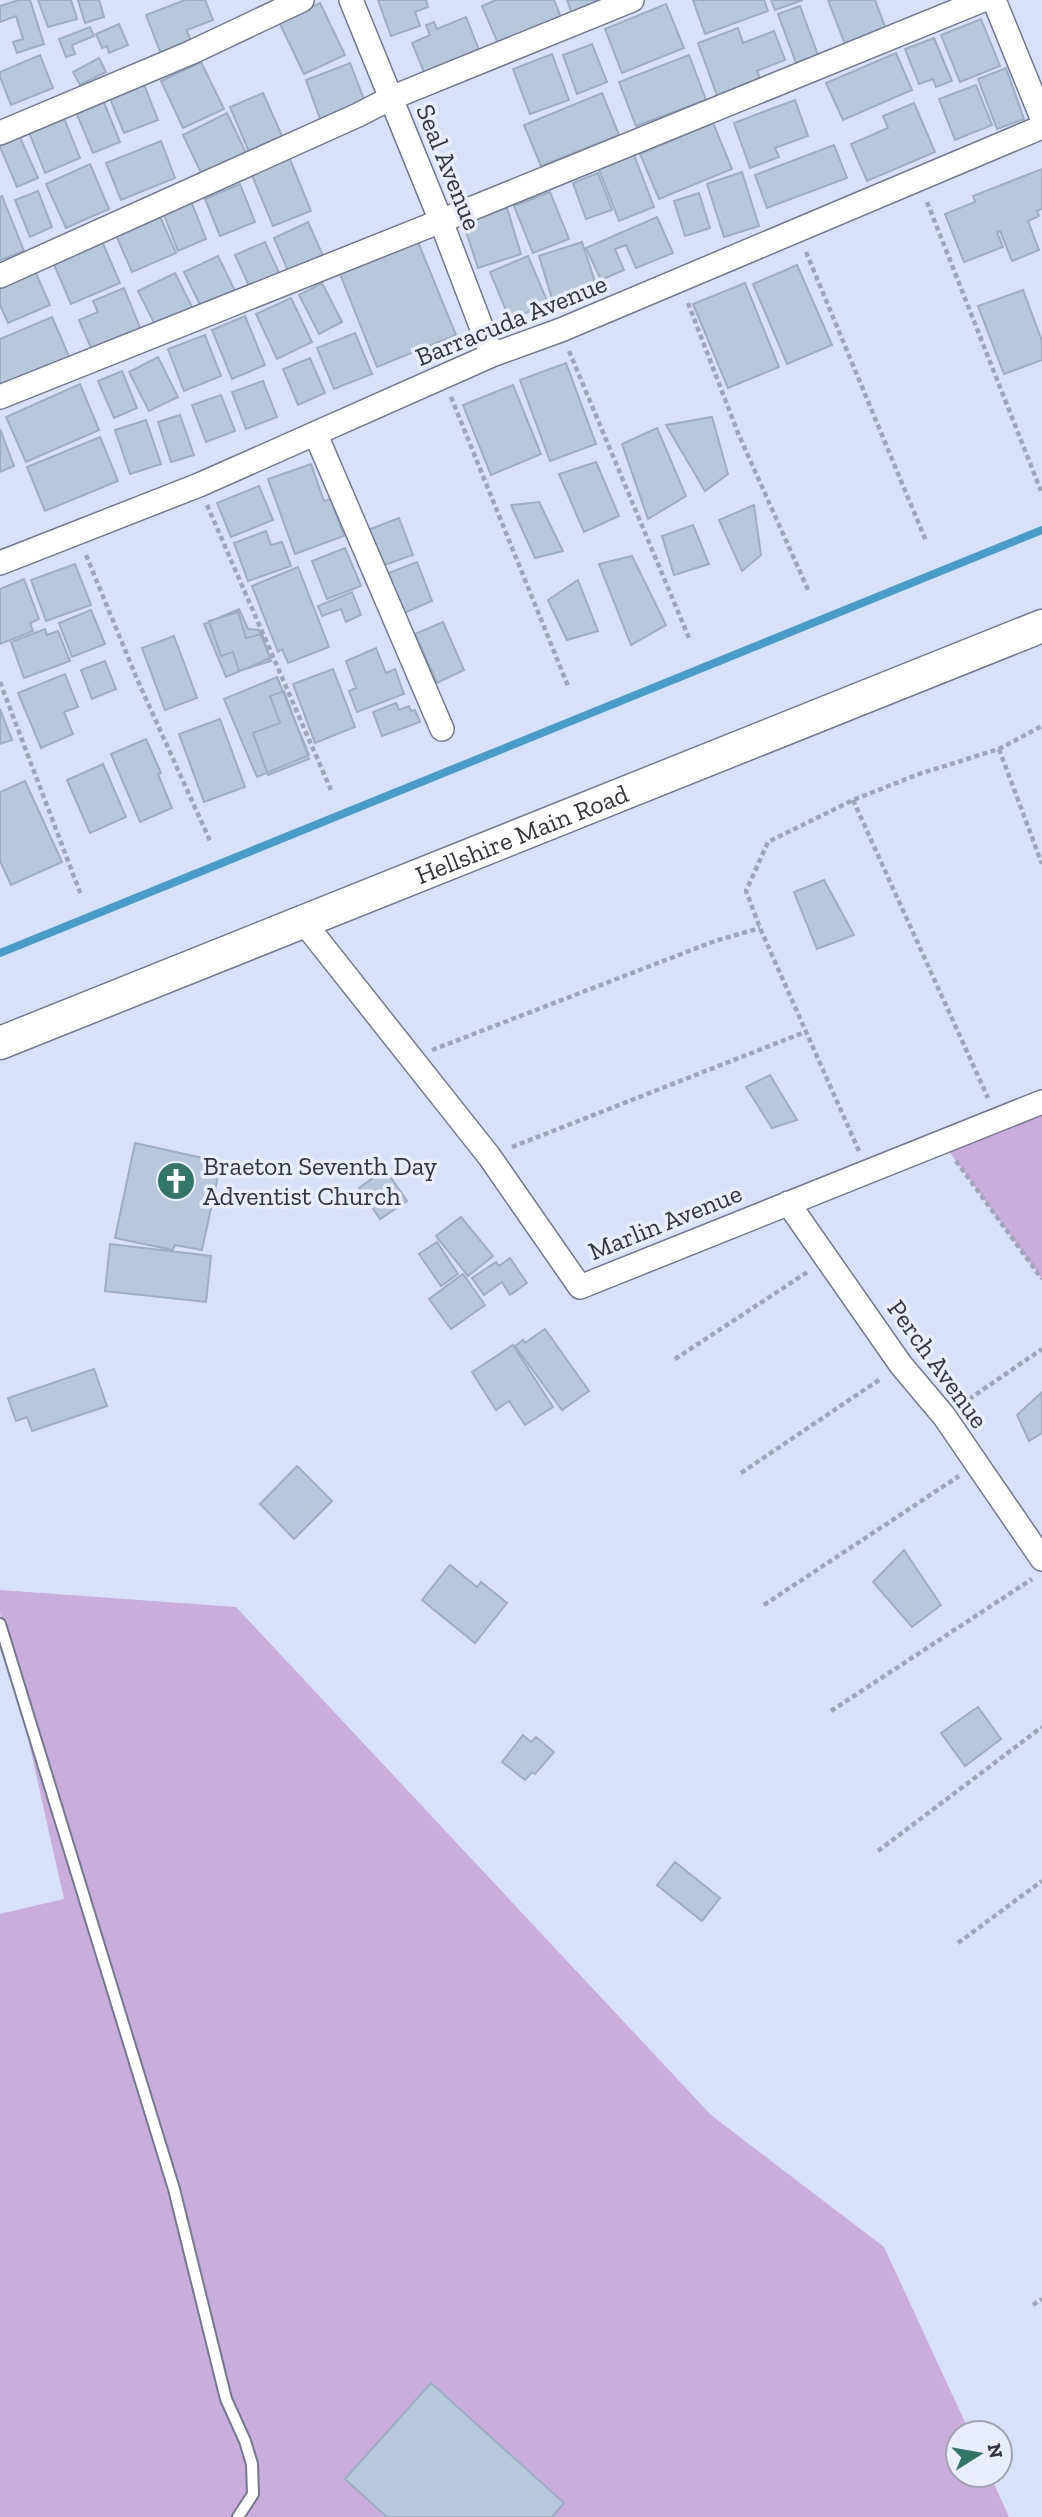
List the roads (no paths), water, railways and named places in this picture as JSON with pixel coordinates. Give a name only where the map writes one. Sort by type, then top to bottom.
[{"type":"main road","name":"Hellshire Main Road","points":[[0,1043],[1042,626]]},
{"type":"street","points":[[0,133],[190,53],[302,0]]},
{"type":"street","name":"Seal Avenue","points":[[351,0],[492,355]]},
{"type":"street","points":[[0,276],[358,115],[391,97],[632,0]]},
{"type":"street","points":[[0,397],[983,0]]},
{"type":"street","points":[[994,0],[1042,118]]},
{"type":"street","name":"Barracuda Avenue","points":[[0,564],[199,485],[492,355],[561,330],[1042,127]]},
{"type":"street","points":[[316,435],[442,729]]},
{"type":"street","name":"Marlin Avenue","points":[[302,920],[489,1156],[580,1287],[1042,1102]]},
{"type":"street","name":"Perch Avenue","points":[[788,1203],[901,1365],[944,1416],[1042,1559]]},
{"type":"lane","points":[[0,1624],[174,2189],[226,2399],[252,2464],[253,2494],[238,2517]]},
{"type":"waterway","points":[[0,953],[1042,530]]},
{"type":"place","name":"Braeton Seventh Day Adventist Church","points":[[176,1181]]}]
